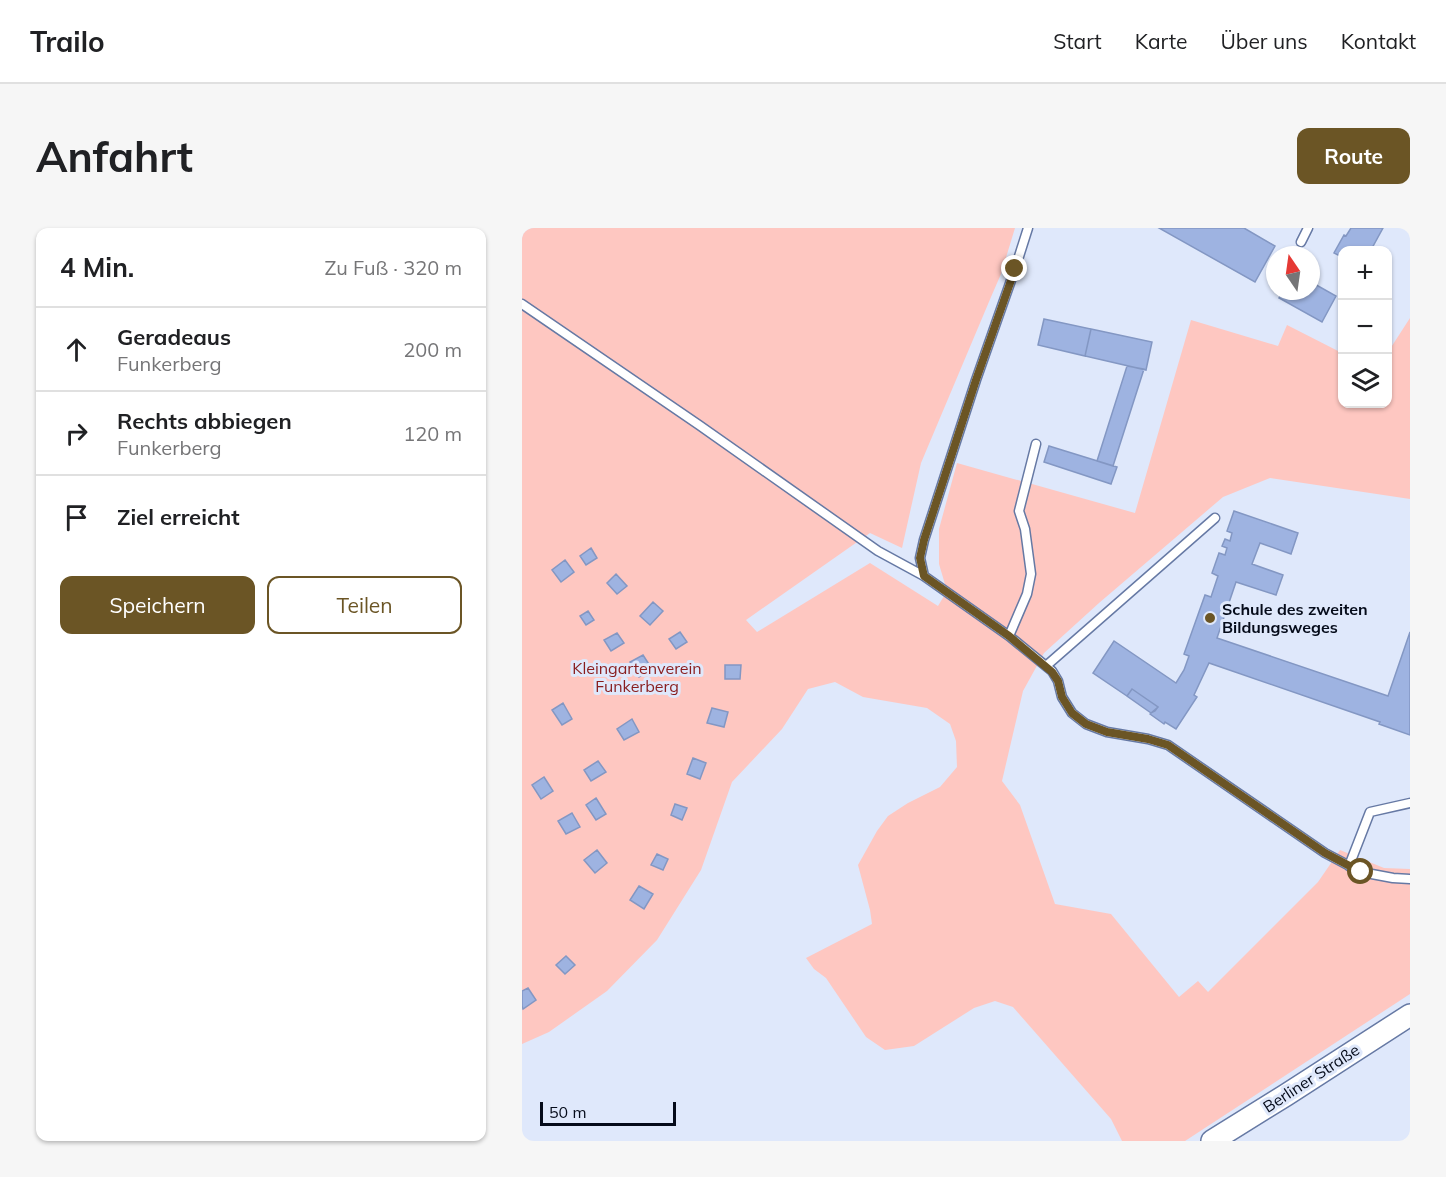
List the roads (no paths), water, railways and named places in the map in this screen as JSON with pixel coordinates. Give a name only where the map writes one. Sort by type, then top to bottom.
[{"type":"street","name":"Berliner Straße","points":[[1212,1141],[1410,1015]]},
{"type":"lane","points":[[924,576],[920,558],[924,540],[1028,228]]},
{"type":"lane","points":[[1301,242],[1308,228]]},
{"type":"lane","points":[[522,304],[878,551],[924,576],[1009,636],[1052,672],[1058,681],[1062,697],[1072,713],[1086,724],[1107,732],[1168,745],[1316,847],[1349,866],[1361,872],[1410,879]]},
{"type":"lane","points":[[1009,636],[1027,594],[1031,574],[1025,529],[1019,512],[1036,444]]},
{"type":"lane","points":[[1046,666],[1215,518]]},
{"type":"lane","points":[[1349,866],[1370,812],[1410,803]]},
{"type":"place","name":"Schule des zweiten Bildungsweges","points":[[1210,618]]},
{"type":"park label","name":"Kleingartenverein Funkerberg","points":[[637,677]]}]
